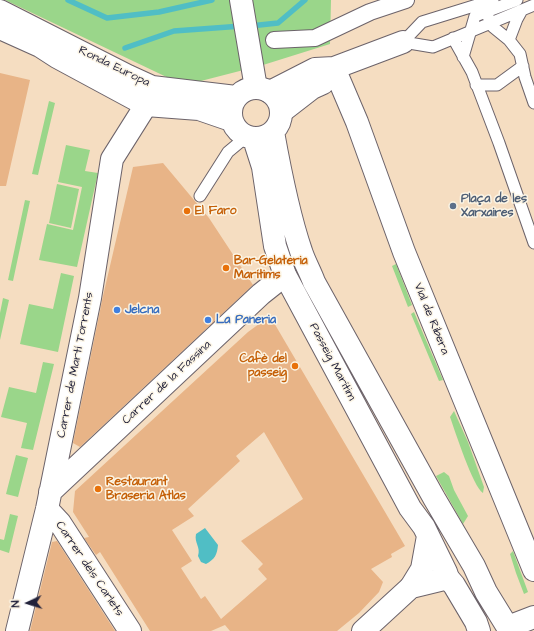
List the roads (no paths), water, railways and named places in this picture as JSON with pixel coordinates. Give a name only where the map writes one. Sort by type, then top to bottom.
[{"type":"street","points":[[241,0],[249,46],[263,90],[277,100],[263,130]]},
{"type":"street","points":[[274,40],[315,38],[370,12],[406,0]]},
{"type":"street","name":"Ronda Europa","points":[[0,11],[128,76],[152,86],[236,97]]},
{"type":"street","name":"Ronda Europa","points":[[0,28],[40,46],[146,105],[199,109],[231,120]]},
{"type":"street","points":[[334,68],[323,83],[312,88],[263,130],[238,131],[231,120],[231,107],[236,97],[245,90],[263,90],[315,69],[334,68],[403,42]]},
{"type":"street","name":"Vial de Ribera","points":[[334,68],[357,122],[404,252],[534,570]]},
{"type":"street","name":"Carrer de Martí Torrents","points":[[17,631],[49,500],[90,298],[112,159],[146,105]]},
{"type":"street","name":"Passeig Marítim","points":[[263,130],[263,167],[275,246],[285,275],[410,508],[424,527],[449,579],[476,622],[479,631]]},
{"type":"street","name":"Passeig Marítim","points":[[263,130],[278,163],[301,251],[314,282],[473,566],[486,592],[509,629],[534,617]]},
{"type":"street","name":"Carrer de la Fassina","points":[[49,500],[261,294],[285,275]]},
{"type":"street","name":"Carrer dels Carlets","points":[[49,500],[60,523],[130,631]]},
{"type":"street","points":[[363,631],[411,587],[422,569],[428,536]]},
{"type":"street","points":[[411,587],[449,579],[462,587],[472,582],[475,577],[473,566]]},
{"type":"lane","points":[[463,57],[475,16],[493,0]]},
{"type":"lane","points":[[403,42],[422,22],[517,0]]},
{"type":"lane","points":[[403,42],[434,47],[491,22],[534,6]]},
{"type":"lane","points":[[483,8],[493,27],[509,40],[520,54],[522,66],[534,103]]},
{"type":"lane","points":[[509,40],[522,10]]},
{"type":"lane","points":[[453,38],[476,85],[499,143],[534,243]]},
{"type":"lane","points":[[476,85],[497,85],[522,66]]},
{"type":"lane","points":[[200,196],[228,152],[263,130]]},
{"type":"water","points":[[205,528],[218,545],[215,556],[206,564],[201,562],[198,556],[199,550],[196,540],[196,534]]},
{"type":"waterway","points":[[68,0],[107,18],[159,12],[212,0]]},
{"type":"waterway","points":[[250,26],[278,23],[305,0]]},
{"type":"waterway","points":[[125,48],[174,31],[242,26]]},
{"type":"place","name":"Plaça de les Xarxaires","points":[[453,206]]},
{"type":"place","name":"El Faro","points":[[187,211]]},
{"type":"place","name":"Bar-Gelateria Marítims","points":[[226,268]]},
{"type":"place","name":"Jelcna","points":[[117,310]]},
{"type":"place","name":"La Paneria","points":[[208,320]]},
{"type":"place","name":"Cafè del passeig","points":[[295,366]]},
{"type":"place","name":"Restaurant Braseria Atlas","points":[[98,489]]}]
